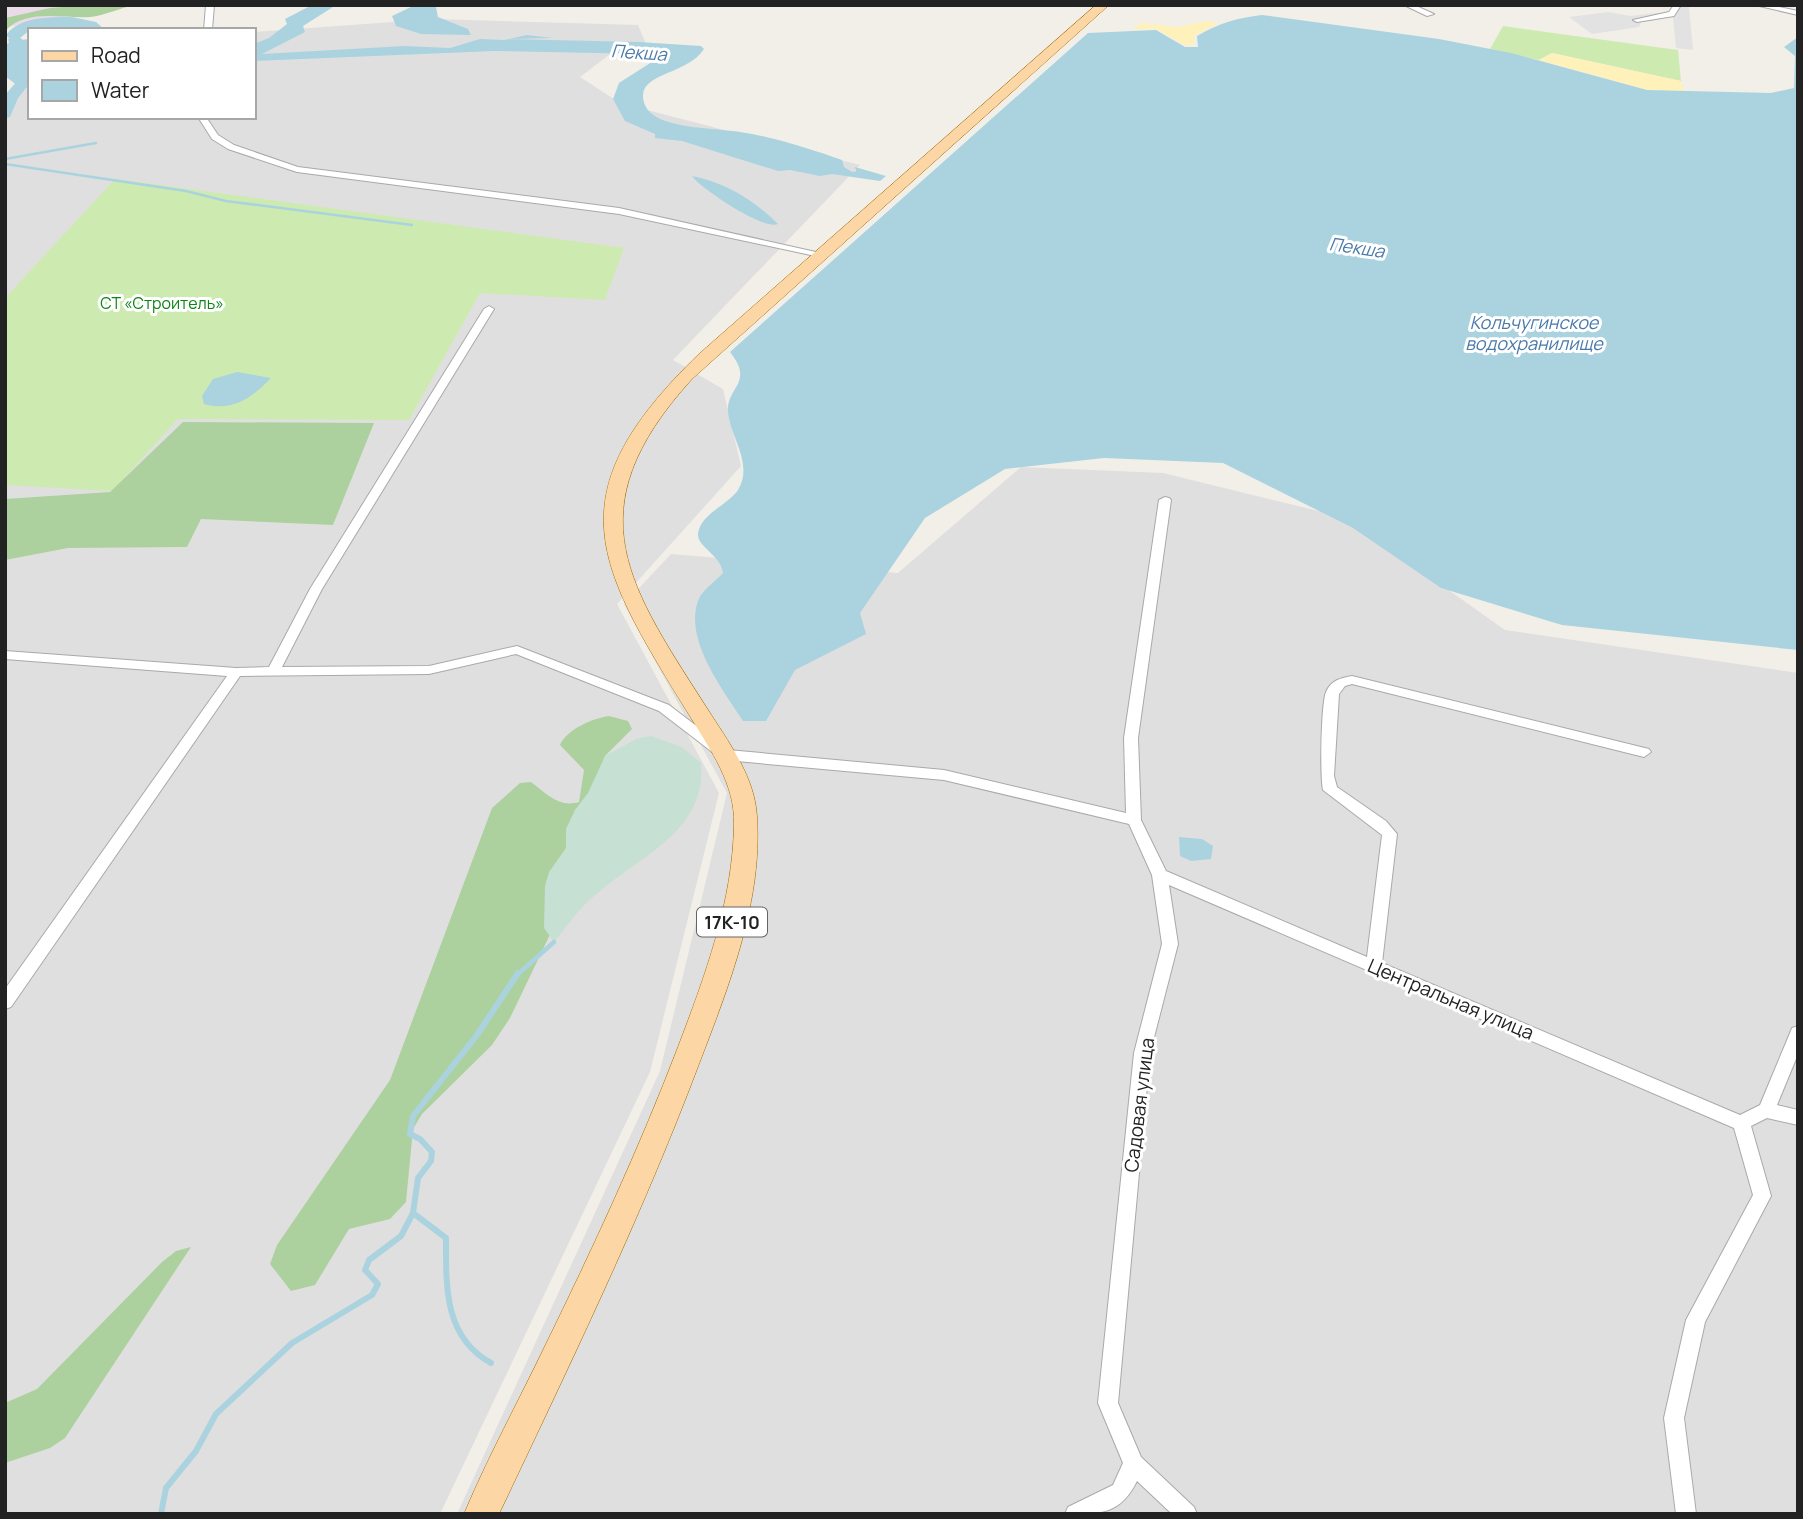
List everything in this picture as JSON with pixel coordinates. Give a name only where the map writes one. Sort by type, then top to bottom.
[{"type":"main road","points":[[820,254],[1105,6]]},
{"type":"main road","name":"17К-10","points":[[481,1514],[620,1221],[656,1138],[713,988],[739,885],[746,825],[743,792],[725,755],[652,637],[634,601],[613,537],[612,501],[626,460],[653,411],[716,348],[820,254]]},
{"type":"street","points":[[208,28],[211,5]]},
{"type":"street","points":[[1407,5],[1430,14]]},
{"type":"street","points":[[1637,20],[1671,14],[1678,5]]},
{"type":"street","points":[[1758,5],[1798,13]]},
{"type":"street","points":[[203,119],[215,136],[231,147],[298,169],[619,211],[820,254]]},
{"type":"street","points":[[274,670],[316,589],[489,309]]},
{"type":"street","name":"Садовая улица","points":[[1134,1464],[1108,1403],[1142,1053],[1170,944],[1160,875],[1134,820],[1131,738],[1166,500]]},
{"type":"street","points":[[5,655],[236,672],[429,670],[517,650],[664,708],[725,755],[944,775],[1134,820]]},
{"type":"street","points":[[5,1002],[236,672]]},
{"type":"street","points":[[1374,966],[1390,834],[1329,790],[1327,776],[1332,693],[1340,683],[1352,680],[1644,752]]},
{"type":"street","name":"Центральная улица","points":[[1160,875],[1741,1123]]},
{"type":"street","points":[[1686,1514],[1674,1418],[1696,1320],[1762,1196],[1741,1123],[1766,1110],[1798,1033]]},
{"type":"street","points":[[1766,1110],[1798,1118]]},
{"type":"street","points":[[1075,1514],[1120,1492],[1134,1464],[1187,1514]]},
{"type":"shaded area","points":[[5,5],[129,5],[8,27],[5,35]]},
{"type":"shaded area","points":[[1672,6],[1689,7],[1693,50],[1676,48]]},
{"type":"shaded area","points":[[1608,12],[1630,16],[1657,13],[1667,17],[1641,22],[1639,27],[1592,34],[1569,17]]},
{"type":"shaded area","points":[[434,19],[638,25],[646,44],[609,55],[580,77],[620,103],[860,165],[673,360],[723,389],[741,466],[617,604],[719,793],[650,1072],[440,1514],[5,1514],[5,109],[12,103],[16,78],[28,67],[28,119],[256,119],[256,32]]},
{"type":"shaded area","points":[[1021,467],[1163,473],[1347,518],[1505,630],[1798,673],[1798,1514],[457,1514],[660,1071],[727,793],[624,604],[671,554],[898,573]]},
{"type":"green space","points":[[137,5],[90,17],[34,17],[24,19],[5,31],[5,18],[50,8]]},
{"type":"green space","points":[[1503,26],[1678,50],[1681,81],[1552,53],[1539,60],[1490,49]]},
{"type":"green space","name":"СТ «Строитель»","points":[[115,179],[624,248],[605,300],[480,293],[409,420],[178,419],[112,491],[5,485],[5,298]]},
{"type":"green space","points":[[183,422],[374,423],[333,525],[201,519],[187,547],[68,548],[5,560],[5,499],[110,492]]},
{"type":"green space","points":[[609,716],[628,721],[632,729],[605,756],[557,920],[510,1018],[492,1045],[422,1114],[413,1129],[406,1202],[390,1219],[349,1229],[315,1285],[291,1291],[270,1264],[277,1245],[390,1080],[492,808],[520,783],[531,782],[559,801],[579,802],[584,770],[560,745],[568,734],[581,726]]},
{"type":"green space","points":[[651,736],[682,747],[701,763],[700,787],[693,808],[681,826],[666,841],[588,902],[554,942],[544,928],[545,886],[549,872],[566,848],[566,829],[575,810],[588,793],[605,756],[636,739]]},
{"type":"green space","points":[[191,1247],[65,1438],[50,1448],[5,1463],[5,1403],[37,1389],[162,1262],[176,1251]]},
{"type":"sand","points":[[1207,21],[1219,23],[1194,36],[1194,45],[1186,46],[1156,29],[1132,29],[1141,23],[1177,27]]},
{"type":"sand","points":[[1552,53],[1681,81],[1684,91],[1647,90],[1539,60]]},
{"type":"water","points":[[312,5],[333,7],[303,26],[305,32],[262,54],[404,46],[450,48],[480,39],[701,46],[704,49],[689,63],[648,84],[643,100],[652,114],[671,123],[779,140],[842,160],[844,167],[852,172],[856,171],[855,167],[886,176],[880,181],[832,174],[820,176],[790,170],[778,171],[682,141],[655,138],[655,134],[625,121],[613,99],[619,83],[658,58],[646,54],[494,51],[256,61],[256,43],[269,38],[287,24],[285,19]]},
{"type":"water","points":[[411,7],[436,7],[438,17],[468,29],[471,35],[421,34],[396,26],[392,16]]},
{"type":"water","name":"Кольчугинское водохранилище","points":[[1262,15],[1439,39],[1511,53],[1647,90],[1771,93],[1794,88],[1795,56],[1784,47],[1798,37],[1798,650],[1562,625],[1441,588],[1353,528],[1223,463],[1104,458],[1005,469],[925,518],[860,613],[866,634],[795,670],[766,721],[743,721],[708,664],[696,632],[695,616],[700,597],[723,573],[718,561],[699,539],[700,527],[709,515],[738,490],[742,480],[742,460],[728,412],[740,371],[730,352],[1088,33],[1156,30],[1185,47],[1198,47],[1197,36],[1205,31],[1228,22]]},
{"type":"water","points":[[55,17],[96,22],[103,28],[28,28],[20,40],[28,39],[28,69],[20,73],[28,76],[28,82],[27,85],[18,86],[5,76],[5,45],[12,41],[6,35],[19,24]]},
{"type":"water","points":[[527,35],[553,38],[509,39]]},
{"type":"water","points":[[692,176],[739,194],[778,224],[760,221],[747,215],[719,198]]},
{"type":"water","points":[[237,372],[271,378],[241,402],[224,406],[204,404],[202,396],[213,379]]},
{"type":"water","points":[[1179,837],[1202,839],[1213,846],[1211,859],[1191,861],[1180,856]]},
{"type":"waterway","name":"Пекша","points":[[5,114],[11,97],[25,80],[15,39]]},
{"type":"waterway","points":[[5,159],[96,143]]},
{"type":"waterway","points":[[5,164],[186,191],[226,201],[412,225]]},
{"type":"waterway","points":[[517,975],[554,942]]},
{"type":"waterway","points":[[413,1213],[418,1178],[431,1161],[432,1152],[420,1139],[410,1134],[413,1116],[477,1035],[518,973]]},
{"type":"waterway","points":[[161,1514],[166,1488],[196,1451],[216,1414],[292,1343],[372,1295],[378,1284],[365,1270],[369,1260],[401,1236],[413,1213]]},
{"type":"waterway","points":[[413,1213],[446,1238],[446,1275],[456,1325],[464,1339],[491,1363]]}]
